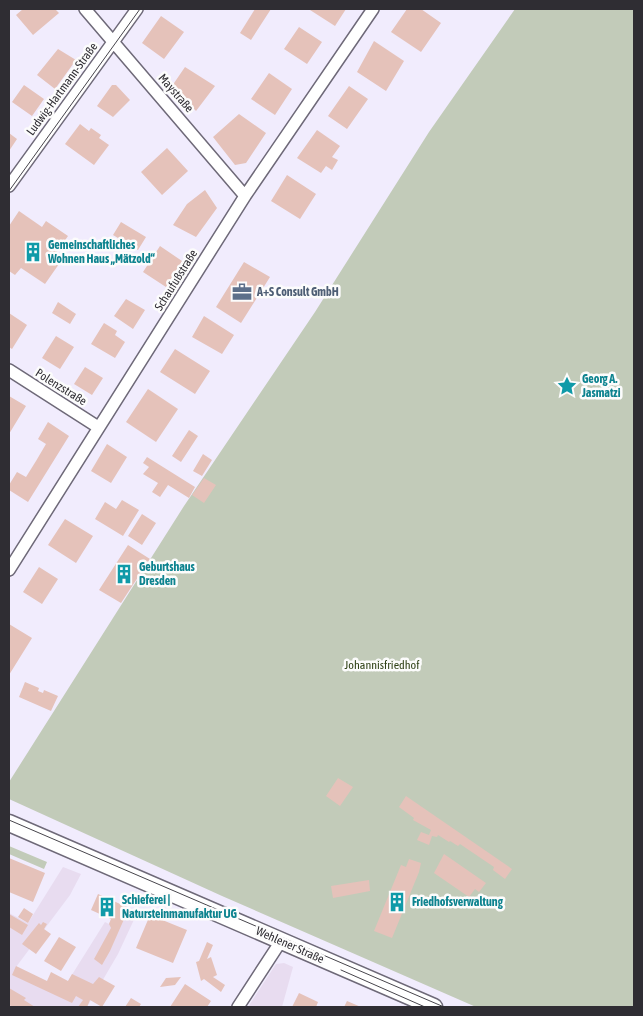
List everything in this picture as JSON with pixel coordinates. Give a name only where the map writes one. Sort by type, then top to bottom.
[{"type":"main road","name":"Wehlener Straße","points":[[9,823],[434,1007]]},
{"type":"street","name":"Maystraße","points":[[85,9],[245,196]]},
{"type":"street","name":"Ludwig-Hartmann-Straße","points":[[9,186],[137,9]]},
{"type":"street","name":"Schaufußstraße","points":[[9,570],[245,196],[373,9]]},
{"type":"street","name":"Polenzstraße","points":[[9,370],[98,427]]},
{"type":"street","points":[[238,1007],[281,941]]},
{"type":"shaded area","points":[[63,867],[81,874],[70,895],[16,967],[63,989],[105,922],[109,924],[111,919],[115,920],[122,904],[138,911],[118,954],[87,1007],[13,1007],[9,1005],[9,913],[28,923]]},
{"type":"shaded area","points":[[284,963],[293,967],[282,1007],[248,1007],[276,964]]},
{"type":"green space","name":"Johannisfriedhof","points":[[515,9],[634,9],[634,1007],[476,1007],[222,896],[9,799],[9,782],[184,506],[315,312],[429,132]]},
{"type":"green space","points":[[9,846],[47,862],[44,869],[9,854]]},
{"type":"building","points":[[23,9],[55,9],[59,13],[33,35],[16,15]]},
{"type":"building","points":[[255,9],[271,9],[251,40],[240,33]]},
{"type":"building","points":[[311,9],[346,9],[335,26]]},
{"type":"building","points":[[407,9],[421,9],[441,23],[421,52],[391,32]]},
{"type":"building","points":[[161,16],[184,32],[164,59],[142,43]]},
{"type":"building","points":[[299,27],[322,42],[307,64],[284,49]]},
{"type":"building","points":[[374,41],[404,61],[386,91],[357,72]]},
{"type":"building","points":[[58,49],[76,60],[55,89],[37,75]]},
{"type":"building","points":[[185,67],[215,86],[196,111],[172,86]]},
{"type":"building","points":[[269,73],[292,89],[275,115],[251,99]]},
{"type":"building","points":[[24,85],[44,99],[32,116],[12,102]]},
{"type":"building","points":[[112,85],[116,85],[130,100],[113,117],[97,106]]},
{"type":"building","points":[[349,86],[368,99],[347,129],[328,116]]},
{"type":"building","points":[[239,114],[266,133],[246,163],[235,165],[213,137]]},
{"type":"building","points":[[80,124],[89,131],[91,128],[101,135],[99,138],[109,145],[94,165],[65,144]]},
{"type":"building","points":[[317,130],[340,146],[332,157],[338,160],[332,170],[326,166],[321,173],[297,158]]},
{"type":"building","points":[[9,133],[17,139],[9,151]]},
{"type":"building","points":[[167,148],[188,171],[162,195],[141,172]]},
{"type":"building","points":[[287,175],[316,194],[300,219],[271,201]]},
{"type":"building","points":[[205,190],[217,208],[196,237],[173,225],[187,204]]},
{"type":"building","name":"Gemeinschaftliches Wohnen Haus „Mätzold“","points":[[19,211],[42,227],[46,221],[68,236],[52,259],[59,264],[45,284],[21,268],[15,275],[9,271],[9,226]]},
{"type":"building","points":[[121,222],[146,237],[138,250],[113,235]]},
{"type":"building","points":[[160,246],[182,261],[166,287],[143,272]]},
{"type":"building","points":[[244,262],[270,277],[241,323],[216,307]]},
{"type":"building","points":[[126,299],[145,310],[133,329],[114,316]]},
{"type":"building","points":[[58,302],[76,314],[70,324],[52,313]]},
{"type":"building","points":[[9,313],[27,325],[12,349],[9,347]]},
{"type":"building","points":[[204,316],[234,335],[222,354],[192,337]]},
{"type":"building","points":[[104,323],[117,331],[115,335],[125,342],[115,358],[91,344]]},
{"type":"building","points":[[56,336],[74,347],[60,369],[42,358]]},
{"type":"building","points":[[175,349],[210,371],[195,394],[160,372]]},
{"type":"building","points":[[85,367],[103,378],[92,395],[74,384]]},
{"type":"building","points":[[148,389],[178,409],[156,442],[126,422]]},
{"type":"building","points":[[9,396],[26,406],[9,434]]},
{"type":"building","points":[[48,422],[69,436],[28,502],[9,490],[9,485],[17,472],[26,477],[36,461],[46,444],[38,439]]},
{"type":"building","points":[[189,430],[198,436],[181,462],[172,456]]},
{"type":"building","points":[[107,444],[127,457],[111,483],[91,471]]},
{"type":"building","points":[[203,454],[212,460],[202,476],[193,471]]},
{"type":"building","points":[[147,457],[195,487],[189,498],[168,485],[160,497],[152,492],[158,483],[143,474],[149,467],[143,463]]},
{"type":"building","points":[[204,478],[216,485],[204,503],[192,495]]},
{"type":"building","points":[[122,500],[139,510],[123,536],[95,519],[105,502],[116,509]]},
{"type":"building","points":[[142,514],[156,523],[142,545],[128,536]]},
{"type":"building","points":[[65,519],[93,536],[76,563],[48,545]]},
{"type":"building","name":"Geburtshaus Dresden","points":[[128,545],[150,559],[121,603],[99,590]]},
{"type":"building","points":[[39,567],[58,579],[42,604],[23,592]]},
{"type":"building","points":[[9,624],[32,638],[9,675]]},
{"type":"building","points":[[25,682],[39,688],[38,691],[43,693],[44,690],[58,696],[51,711],[19,697]]},
{"type":"building","points":[[338,778],[353,787],[340,806],[326,796]]},
{"type":"building","points":[[406,796],[512,869],[505,879],[493,870],[494,867],[460,844],[458,846],[438,835],[437,837],[432,836],[429,845],[417,840],[421,832],[429,835],[431,830],[413,820],[414,818],[399,807]]},
{"type":"building","points":[[444,854],[486,883],[479,892],[475,889],[469,897],[434,873]]},
{"type":"building","points":[[9,858],[45,873],[33,902],[9,892]]},
{"type":"building","name":"Friedhofsverwaltung","points":[[409,859],[421,863],[392,938],[374,931],[401,865],[406,867]]},
{"type":"building","points":[[369,880],[370,891],[333,898],[331,886]]},
{"type":"building","points":[[98,894],[129,908],[102,965],[94,959],[111,928],[109,924],[111,919],[91,910]]},
{"type":"building","points":[[24,908],[33,914],[28,923],[18,917]]},
{"type":"building","points":[[9,914],[28,925],[22,935],[9,927]]},
{"type":"building","points":[[150,915],[187,930],[173,963],[136,948]]},
{"type":"building","points":[[43,922],[47,924],[44,929],[51,934],[36,954],[22,944],[39,923],[41,925]]},
{"type":"building","points":[[59,937],[76,947],[61,971],[44,961]]},
{"type":"building","points":[[207,942],[213,945],[207,959],[211,957],[217,975],[213,977],[225,985],[221,992],[204,979],[201,981],[196,962],[199,961]]},
{"type":"building","points":[[16,966],[47,981],[51,972],[68,981],[72,974],[93,984],[99,977],[115,986],[102,1007],[90,1000],[87,1007],[78,1007],[83,1000],[76,996],[72,1003],[12,975]]},
{"type":"building","points":[[181,977],[175,985],[160,987],[166,978]]},
{"type":"building","points":[[185,984],[211,1001],[207,1007],[170,1007]]},
{"type":"building","points":[[9,988],[26,998],[24,1000],[35,1007],[13,1007],[9,1005]]},
{"type":"building","points":[[299,993],[318,1002],[316,1007],[292,1007]]},
{"type":"building","points":[[131,998],[141,1004],[139,1007],[125,1007]]},
{"type":"building","points":[[347,1001],[361,1007],[344,1007]]},
{"type":"tram line","points":[[9,191],[140,9]]},
{"type":"tram line","points":[[9,820],[444,1007]]},
{"type":"tram line","points":[[341,970],[425,1007]]},
{"type":"place","name":"Gemeinschaftliches Wohnen Haus „Mätzold“","points":[[33,252]]},
{"type":"place","name":"A+S Consult GmbH","points":[[242,292]]},
{"type":"place","name":"Georg A. Jasmatzi","points":[[567,386]]},
{"type":"place","name":"Geburtshaus Dresden","points":[[124,574]]},
{"type":"place","name":"Friedhofsverwaltung","points":[[397,902]]},
{"type":"place","name":"Schieferei | Natursteinmanufaktur UG","points":[[107,907]]}]
